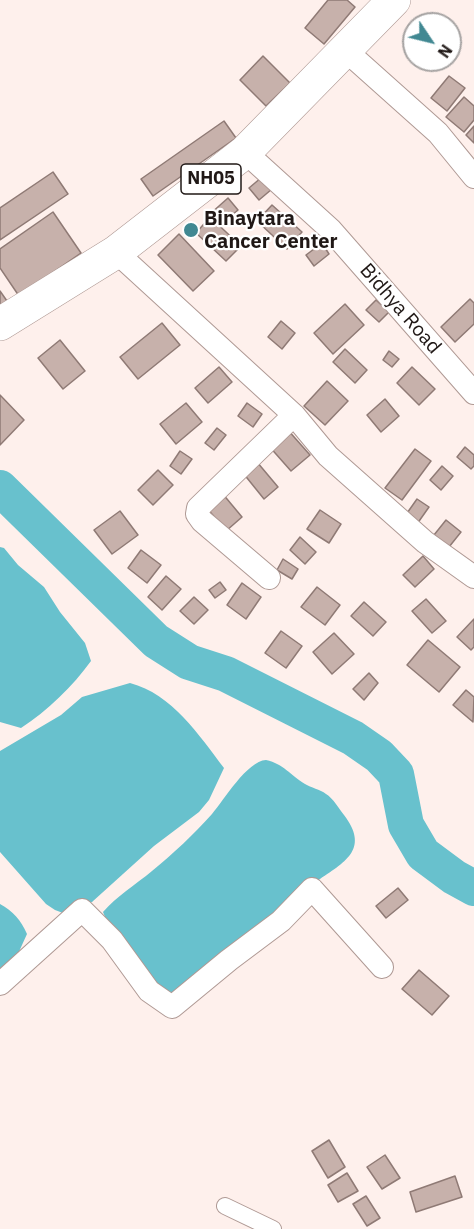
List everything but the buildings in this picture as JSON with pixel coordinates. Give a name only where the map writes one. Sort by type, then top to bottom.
[{"type":"main road","name":"NH05","points":[[0,324],[117,252],[245,152],[394,0]]},
{"type":"street","points":[[344,49],[438,133],[474,177]]},
{"type":"street","name":"Bidhya Road","points":[[245,152],[331,230],[474,393]]},
{"type":"street","points":[[117,252],[294,415],[328,456],[425,542],[474,577]]},
{"type":"street","points":[[268,578],[202,521],[197,514],[198,508],[294,415]]},
{"type":"street","points":[[0,984],[82,910],[112,940],[149,991],[172,1007],[281,921],[312,889],[382,968]]},
{"type":"street","points":[[225,1206],[273,1229]]},
{"type":"water","points":[[0,547],[4,548],[18,565],[44,587],[60,612],[85,643],[91,661],[59,698],[21,728],[0,722]]},
{"type":"water","points":[[130,683],[145,688],[172,706],[224,768],[209,800],[199,812],[154,846],[92,902],[63,913],[46,904],[0,852],[0,751],[61,715],[82,697]]},
{"type":"water","points":[[266,760],[278,764],[305,784],[331,798],[351,826],[355,836],[352,853],[339,866],[177,995],[166,996],[108,924],[103,912],[190,837],[251,767]]},
{"type":"water","points":[[0,904],[16,916],[27,934],[17,956],[0,975]]},
{"type":"waterway","points":[[0,488],[156,641],[189,662],[226,674],[353,738],[379,756],[396,774],[406,825],[423,854],[454,877],[474,888]]},
{"type":"place","name":"Binaytara Cancer Center","points":[[191,230]]}]
